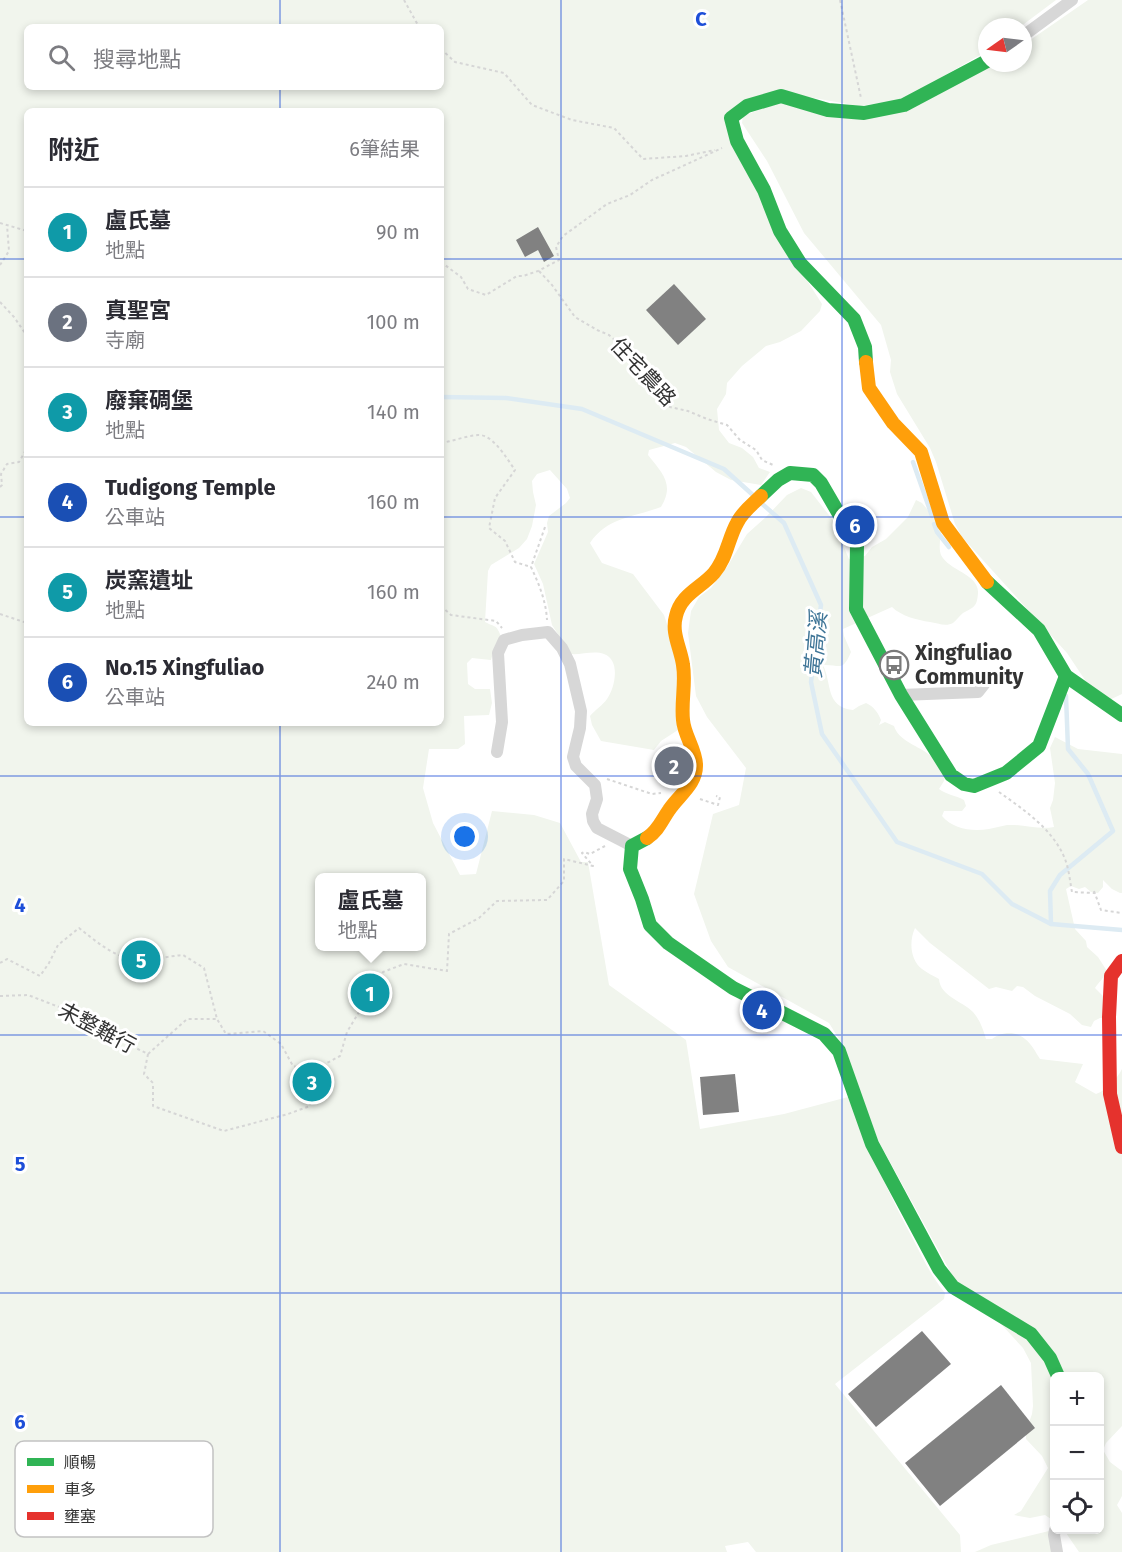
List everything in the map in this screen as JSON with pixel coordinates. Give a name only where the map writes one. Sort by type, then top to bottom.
[{"type":"street","points":[[1032,29],[1072,0]]},
{"type":"street","points":[[978,66],[904,105],[864,113],[828,110],[781,96],[747,106],[731,118],[736,141],[764,190],[780,231],[800,263],[854,319],[865,347],[869,388],[893,423],[921,452],[942,523],[983,578],[1039,630],[1066,676],[1122,715]]},
{"type":"street","points":[[632,846],[654,833],[669,809],[694,778],[695,757],[683,725],[684,676],[675,638],[676,614],[686,595],[715,573],[738,520],[774,484],[789,473],[813,475],[821,483],[851,533],[857,545],[856,609],[901,695],[951,775],[964,784],[974,786],[1006,773],[1039,746],[1066,676]]},
{"type":"street","points":[[497,752],[502,722],[498,653],[504,640],[548,632],[562,648],[570,664],[581,711],[580,728],[573,757],[576,766],[595,785],[597,799],[592,814],[597,828],[632,846]]},
{"type":"street","points":[[901,695],[978,692],[989,678]]},
{"type":"street","points":[[632,846],[630,869],[650,925],[668,943],[733,988],[824,1034],[839,1052],[872,1144],[939,1269],[953,1287],[1031,1334],[1050,1358],[1056,1372]]},
{"type":"street","points":[[1121,962],[1111,976],[1110,1094],[1122,1147]]},
{"type":"street","points":[[1054,1534],[1057,1552]]},
{"type":"path","points":[[404,0],[417,24]]},
{"type":"path","points":[[840,0],[848,28],[864,113]]},
{"type":"path","points":[[444,52],[454,62],[504,73],[532,105],[572,120],[614,128],[642,159],[686,156],[718,150]]},
{"type":"path","points":[[444,264],[461,277],[468,289],[486,295],[517,276],[538,271],[559,260],[556,247],[563,236],[607,204],[630,195],[652,180],[736,141]]},
{"type":"path","points":[[0,223],[24,230]]},
{"type":"path","points":[[0,265],[9,251],[7,225]]},
{"type":"path","name":"住宅農路","points":[[538,271],[543,274],[575,316],[609,335],[632,355],[637,371],[670,407],[728,425],[740,440],[756,450],[762,460],[789,473]]},
{"type":"path","points":[[0,302],[24,332]]},
{"type":"path","points":[[444,443],[481,435],[499,447],[515,470],[495,498],[489,528],[504,541],[515,562],[531,567]]},
{"type":"path","points":[[3,461],[7,464],[19,462],[24,453]]},
{"type":"path","points":[[0,487],[2,485],[1,473],[7,464]]},
{"type":"path","points":[[545,527],[531,567],[540,585],[547,608],[548,632]]},
{"type":"path","points":[[444,609],[451,615],[496,621],[502,629],[504,640]]},
{"type":"path","points":[[0,614],[24,621]]},
{"type":"path","points":[[586,775],[606,778],[643,790]]},
{"type":"path","points":[[991,779],[988,785],[1031,815],[1054,839],[1066,861],[1072,892],[1095,892],[1101,910],[1122,913]]},
{"type":"path","points":[[684,791],[718,805],[720,797],[716,796]]},
{"type":"path","points":[[0,963],[7,959],[40,976],[58,945],[79,928],[102,946],[123,958],[141,960],[183,955],[204,968],[217,1019],[226,1034],[263,1031],[281,1044],[293,1066],[312,1071],[340,1056],[346,1032],[383,972],[404,964],[447,970],[449,934],[478,918],[497,902],[547,900],[564,881],[564,859],[593,866],[582,853],[590,854]]},
{"type":"path","name":"未整難行","points":[[0,996],[28,995],[59,1007],[148,1054],[187,1019],[217,1019]]},
{"type":"path","points":[[148,1054],[144,1074],[153,1083],[153,1106],[224,1131],[310,1106],[312,1071]]},
{"type":"shaded area","points":[[0,0],[1056,0],[1032,18],[978,18],[978,56],[902,100],[859,106],[780,92],[726,117],[773,227],[822,304],[820,311],[801,331],[780,342],[766,346],[742,366],[727,383],[726,394],[717,409],[719,430],[729,443],[742,448],[753,457],[759,468],[770,472],[761,485],[731,480],[716,472],[686,447],[675,443],[649,450],[648,455],[662,473],[667,485],[667,492],[661,507],[613,523],[597,534],[590,543],[602,563],[633,574],[664,615],[676,652],[678,730],[661,741],[654,750],[601,741],[592,725],[590,716],[610,694],[615,668],[613,662],[604,654],[596,652],[571,654],[552,625],[543,584],[534,564],[548,532],[549,516],[570,498],[567,489],[550,470],[537,474],[532,481],[536,505],[527,539],[519,548],[491,565],[488,571],[485,622],[497,628],[501,637],[495,646],[491,660],[472,658],[467,663],[468,684],[475,689],[490,689],[492,703],[489,715],[464,716],[465,744],[458,749],[429,749],[423,788],[433,823],[460,875],[476,874],[492,811],[534,815],[560,823],[581,862],[588,862],[609,985],[686,1040],[700,1129],[784,1114],[848,1097],[896,1206],[928,1268],[945,1293],[944,1299],[835,1384],[960,1535],[961,1552],[756,1552],[748,1542],[725,1546],[727,1552],[0,1552]]},
{"type":"shaded area","points":[[1088,0],[1122,0],[1122,694],[1101,704],[1067,653],[962,537],[955,524],[930,448],[897,394],[890,372],[891,360],[881,325],[804,233],[767,161],[742,123],[743,116],[780,102],[866,117],[978,69],[978,72],[1032,72],[1032,39]]},
{"type":"shaded area","points":[[801,488],[811,492],[832,519],[849,559],[865,556],[872,547],[886,539],[908,517],[916,500],[922,503],[942,527],[941,555],[950,565],[974,581],[977,587],[978,598],[974,606],[947,625],[915,619],[892,607],[843,629],[851,652],[848,659],[840,666],[823,665],[831,693],[838,704],[853,710],[866,703],[880,717],[879,725],[885,722],[894,726],[903,739],[927,753],[937,763],[945,775],[939,789],[964,800],[966,806],[962,811],[944,811],[942,816],[946,820],[957,827],[976,830],[1007,825],[1054,827],[1050,808],[1055,783],[1050,748],[1055,737],[1078,749],[1122,754],[1122,893],[1112,889],[1103,880],[1103,887],[1098,893],[1091,892],[1085,887],[1079,889],[1071,886],[1066,889],[1075,929],[1107,971],[1095,988],[1105,998],[1107,1018],[1094,1021],[1091,1027],[1082,1025],[1070,1014],[1035,996],[1023,987],[1017,986],[1012,991],[996,987],[989,989],[930,943],[915,928],[911,944],[913,956],[918,965],[939,979],[940,985],[947,994],[973,1012],[986,1039],[1004,1034],[1017,1034],[1029,1043],[1040,1059],[1083,1064],[1075,1082],[1096,1094],[1111,1084],[1122,1069],[1122,1426],[1104,1448],[1104,1372],[1050,1372],[1050,1518],[1045,1515],[1030,1518],[1014,1515],[1021,1511],[1048,1468],[1042,1456],[1026,1439],[1033,1406],[1031,1363],[1023,1348],[1000,1323],[957,1284],[878,1140],[842,1044],[829,1023],[728,967],[711,941],[694,894],[713,814],[739,805],[746,768],[707,717],[696,696],[688,633],[691,611],[699,597],[711,588],[727,567],[747,534],[787,495]]},
{"type":"shaded area","points":[[1104,1452],[1110,1462],[1122,1471],[1122,1496],[1117,1505],[1122,1513],[1122,1552],[1079,1552],[1067,1534],[1104,1534]]},
{"type":"shaded area","points":[[1049,1531],[1052,1552],[975,1552],[991,1545]]},
{"type":"building","points":[[538,227],[554,256],[544,262],[538,250],[525,257],[516,240]]},
{"type":"building","points":[[674,284],[706,319],[678,345],[646,310]]},
{"type":"building","points":[[667,756],[684,760],[683,774],[674,787],[660,783]]},
{"type":"building","points":[[735,1074],[739,1112],[703,1115],[700,1077]]},
{"type":"building","points":[[922,1331],[951,1364],[876,1427],[848,1394]]},
{"type":"building","points":[[1001,1385],[1035,1428],[940,1506],[905,1463]]},
{"type":"waterway","name":"黃高溪","points":[[444,397],[506,398],[582,409],[724,469],[754,496]]},
{"type":"waterway","points":[[913,462],[932,516]]},
{"type":"waterway","name":"黃高溪","points":[[760,502],[784,523],[821,605],[811,682],[822,734],[897,842],[982,874],[1012,904],[1051,924],[1122,930]]},
{"type":"waterway","points":[[934,524],[937,532],[949,547]]},
{"type":"waterway","points":[[1051,924],[1050,891],[1060,875],[1113,831],[1088,774],[1068,749],[1066,696]]},
{"type":"traffic: fast","points":[[866,362],[865,347],[854,319],[800,263],[780,231],[764,190],[737,141],[731,118],[747,106],[781,96],[828,110],[864,113],[904,105],[978,66]]},
{"type":"traffic: fast","points":[[761,496],[778,480],[790,473],[813,475],[821,483],[857,545],[856,609],[901,695],[951,775],[964,784],[974,786],[1006,773],[1039,746],[1066,676]]},
{"type":"traffic: fast","points":[[987,582],[1039,630],[1066,676],[1122,715]]},
{"type":"traffic: fast","points":[[647,838],[632,846],[630,869],[650,925],[668,943],[733,988],[824,1034],[839,1051],[872,1144],[939,1269],[953,1287],[1031,1334],[1050,1358],[1056,1372]]},
{"type":"traffic: slow","points":[[866,362],[869,388],[893,423],[921,452],[943,523],[987,582]]},
{"type":"traffic: slow","points":[[647,838],[657,829],[687,789],[696,771],[695,758],[683,720],[684,672],[675,635],[676,616],[682,602],[714,573],[725,555],[739,519],[761,496]]},
{"type":"traffic: jam","points":[[1122,961],[1111,976],[1109,1017],[1110,1094],[1122,1147]]},
{"type":"place","name":"No.15 Xingfuliao","points":[[855,525]]},
{"type":"place","name":"Xingfuliao Community","points":[[894,665]]},
{"type":"place","name":"真聖宮","points":[[674,766]]},
{"type":"place","name":"炭窯遺址","points":[[141,960]]},
{"type":"place","name":"盧氏墓","points":[[370,993]]},
{"type":"place","name":"Tudigong Temple","points":[[762,1010]]},
{"type":"place","name":"廢棄碉堡","points":[[312,1082]]}]
